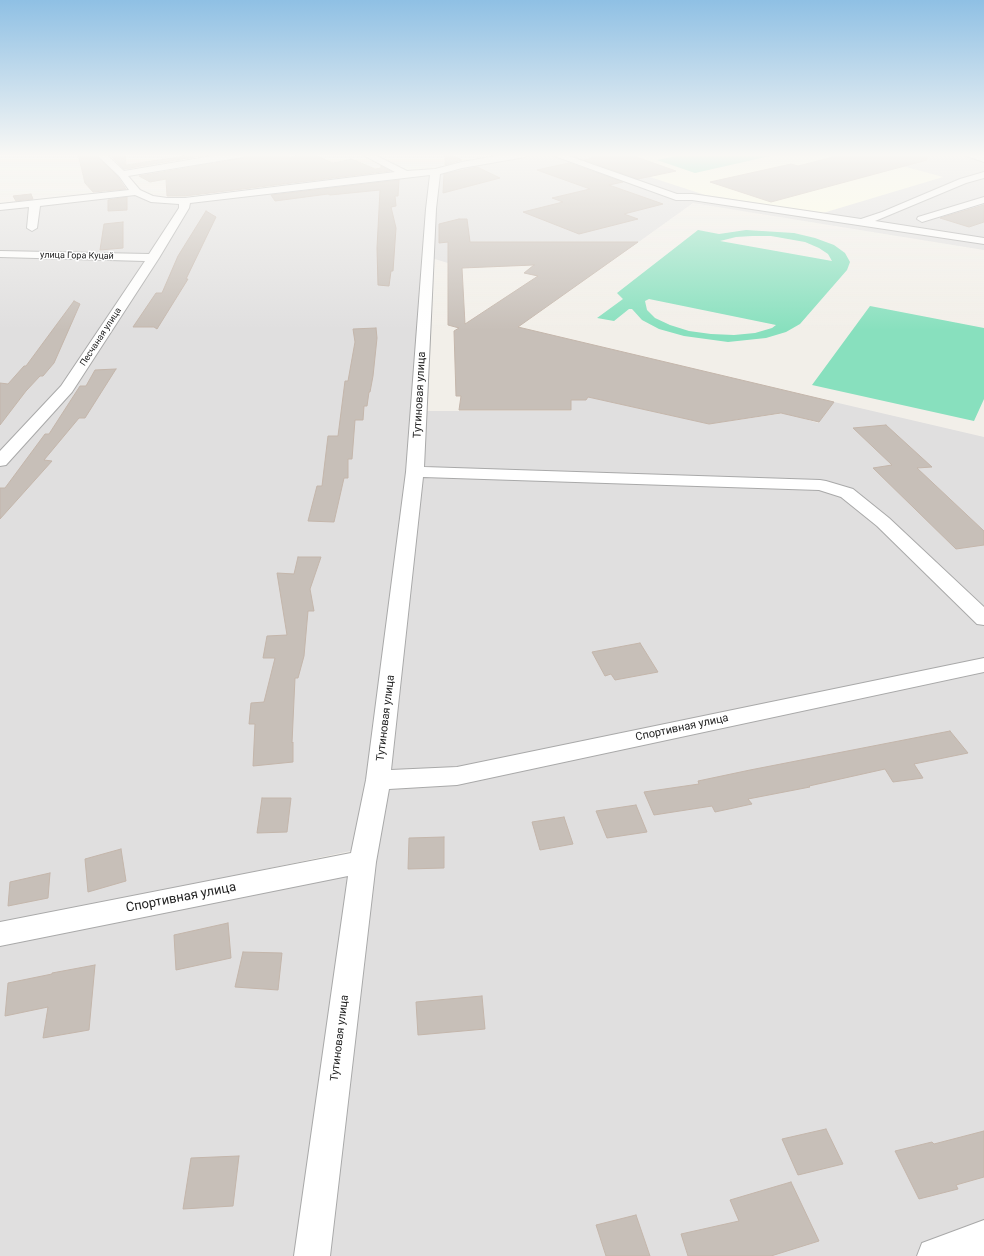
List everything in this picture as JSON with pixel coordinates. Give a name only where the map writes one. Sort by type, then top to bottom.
[{"type":"street","points":[[32,228],[34,213]]},
{"type":"street","name":"Песчаная улица","points":[[0,461],[67,389],[181,213]]},
{"type":"street","name":"Тутиновая улица","points":[[312,1256],[363,862],[378,780],[415,472],[431,213]]},
{"type":"street","points":[[798,213],[984,241]]},
{"type":"street","points":[[862,222],[889,213]]},
{"type":"street","points":[[922,219],[943,213]]},
{"type":"street","points":[[886,214],[922,219],[959,230],[972,232],[978,229]]},
{"type":"street","name":"улица Гора Куцай","points":[[0,254],[153,258]]},
{"type":"street","points":[[415,472],[820,485],[848,493],[884,522],[984,619]]},
{"type":"street","name":"Спортивная улица","points":[[378,780],[457,776],[984,665]]},
{"type":"street","name":"Спортивная улица","points":[[0,934],[363,862]]},
{"type":"street","points":[[935,1256],[984,1238]]},
{"type":"shaded area","points":[[0,213],[680,213],[633,246],[541,261],[448,263],[428,257],[419,411],[571,411],[571,400],[586,400],[588,397],[709,424],[786,413],[818,423],[834,402],[984,437],[984,1256],[0,1256],[0,934],[363,862],[365,848],[0,925]]},
{"type":"shaded area","points":[[753,213],[984,213],[984,250]]},
{"type":"green space","points":[[698,230],[719,234],[746,230],[794,233],[815,238],[834,245],[845,253],[850,262],[847,270],[800,324],[786,332],[766,338],[728,342],[684,336],[659,329],[642,320],[632,309],[629,309],[614,321],[597,318],[623,299],[617,293]],"holes":[[[771,236],[805,242],[828,254],[832,261],[720,241],[736,237]],[[649,299],[776,325],[772,328],[755,333],[734,335],[689,331],[655,318],[647,310],[645,301]]]},
{"type":"green space","points":[[870,306],[984,328],[984,399],[974,421],[812,385]]},
{"type":"building","points":[[205,213],[209,213],[216,217],[186,279],[188,279],[157,329],[154,327],[133,327],[156,293],[162,293],[178,256]]},
{"type":"building","points":[[379,213],[392,213],[396,228],[393,271],[391,271],[389,286],[378,285],[377,248]]},
{"type":"building","points":[[525,213],[629,213],[624,214],[638,219],[579,234]]},
{"type":"building","points":[[958,213],[984,213],[984,222],[969,227],[940,218]]},
{"type":"building","points":[[459,219],[467,219],[470,242],[638,242],[518,327],[834,402],[819,422],[781,413],[709,424],[588,397],[586,400],[571,400],[571,410],[459,410],[461,396],[456,396],[454,331],[459,328],[448,325],[448,242],[439,243],[439,224]],"holes":[[[534,265],[524,273],[538,276],[465,324],[462,268]]]},
{"type":"building","points":[[123,222],[123,248],[100,250],[104,224]]},
{"type":"building","points":[[74,301],[80,304],[54,363],[43,376],[40,376],[26,391],[0,425],[0,383],[8,384],[24,366],[26,366]]},
{"type":"building","points":[[376,328],[377,338],[373,376],[367,406],[364,406],[363,420],[355,420],[352,459],[348,459],[348,478],[344,478],[334,522],[308,521],[317,486],[322,486],[328,436],[338,436],[345,381],[348,381],[355,342],[353,329]]},
{"type":"building","points":[[116,369],[85,418],[79,418],[44,460],[52,461],[0,519],[0,488],[5,488],[45,434],[49,434],[80,386],[86,386],[95,370]]},
{"type":"building","points":[[886,425],[932,467],[917,468],[984,531],[984,545],[956,549],[873,468],[892,465],[853,428]]},
{"type":"building","points":[[298,557],[321,557],[310,589],[314,611],[308,611],[304,656],[298,678],[295,678],[292,743],[293,742],[293,762],[253,766],[255,724],[249,724],[251,703],[264,702],[275,658],[263,658],[267,636],[287,635],[277,573],[294,574]]},
{"type":"building","points":[[640,643],[658,672],[615,680],[611,674],[605,676],[592,652]]},
{"type":"building","points":[[950,731],[968,753],[914,764],[923,778],[893,782],[885,769],[809,786],[810,787],[748,799],[752,804],[715,812],[712,806],[654,815],[644,792],[699,784],[698,781]]},
{"type":"building","points":[[262,798],[291,798],[287,832],[257,833]]},
{"type":"building","points":[[636,805],[647,832],[607,838],[596,811]]},
{"type":"building","points":[[564,817],[573,844],[540,850],[532,822]]},
{"type":"building","points":[[444,837],[444,868],[408,869],[409,838]]},
{"type":"building","points":[[121,849],[126,881],[88,892],[85,859]]},
{"type":"building","points":[[50,873],[48,898],[8,906],[10,882]]},
{"type":"building","points":[[228,923],[231,958],[176,970],[174,935]]},
{"type":"building","points":[[243,952],[282,953],[278,990],[235,987]]},
{"type":"building","points":[[95,965],[89,1030],[43,1038],[48,1007],[5,1016],[8,983]]},
{"type":"building","points":[[482,996],[485,1029],[418,1035],[416,1002]]},
{"type":"building","points":[[826,1129],[843,1164],[798,1175],[782,1139]]},
{"type":"building","points":[[984,1131],[984,1177],[956,1185],[958,1189],[919,1199],[895,1151],[932,1142],[934,1144]]},
{"type":"building","points":[[239,1156],[233,1206],[183,1209],[191,1158]]},
{"type":"building","points":[[791,1182],[819,1241],[771,1256],[688,1256],[681,1234],[739,1221],[730,1200]]},
{"type":"building","points":[[636,1215],[650,1256],[606,1256],[596,1225]]}]
